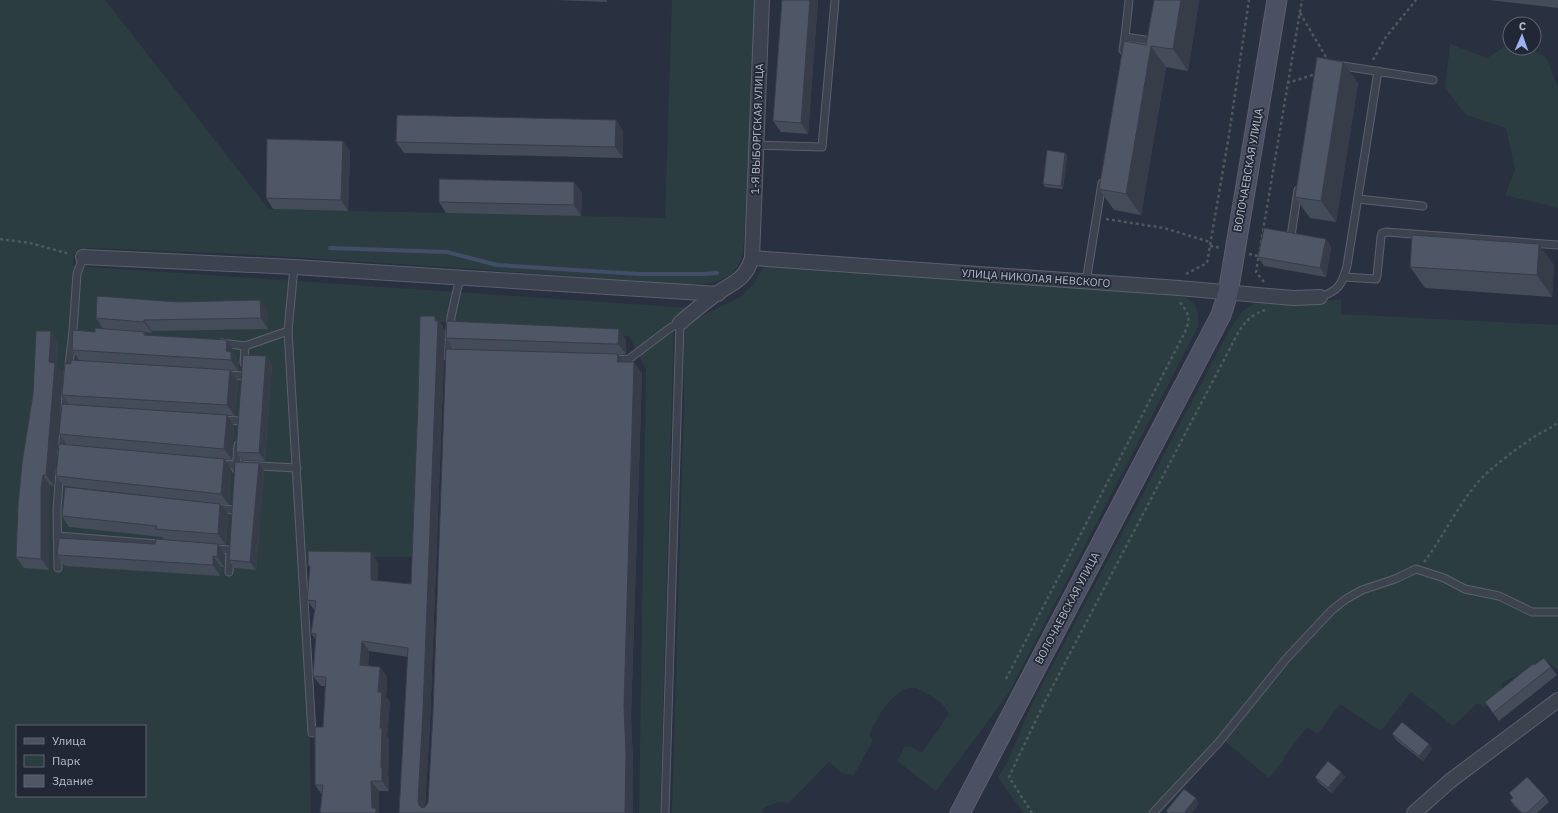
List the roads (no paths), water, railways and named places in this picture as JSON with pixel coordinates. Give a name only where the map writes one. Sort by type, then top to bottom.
[{"type":"street","name":"1-Я ВЫБОРГСКАЯ УЛИЦА","points":[[752,258],[762,0]]},
{"type":"street","name":"ВОЛОЧАЕВСКАЯ УЛИЦА","points":[[960,813],[1221,315],[1228,292],[1277,0]]},
{"type":"street","points":[[83,257],[294,267],[718,294]]},
{"type":"street","name":"УЛИЦА НИКОЛАЯ НЕВСКОГО","points":[[752,258],[1179,288],[1293,298],[1320,297]]},
{"type":"street","points":[[680,323],[744,275],[752,258]]},
{"type":"street","points":[[1414,813],[1450,781],[1558,700]]},
{"type":"lane","points":[[756,145],[822,147],[835,0]]},
{"type":"lane","points":[[1122,60],[1129,0]]},
{"type":"lane","points":[[1125,37],[1152,41],[1154,27]]},
{"type":"lane","points":[[1320,73],[1323,63],[1433,80]]},
{"type":"lane","points":[[1320,297],[1331,293],[1338,288],[1344,277],[1378,71]]},
{"type":"lane","points":[[1086,282],[1103,178]]},
{"type":"lane","points":[[1291,236],[1300,183]]},
{"type":"lane","points":[[1358,199],[1423,206]]},
{"type":"lane","points":[[1344,277],[1376,279],[1381,237],[1382,233],[1386,232],[1558,245]]},
{"type":"lane","points":[[58,568],[58,491],[63,449],[69,365],[74,331],[77,274],[83,257]]},
{"type":"lane","points":[[294,267],[288,330],[312,733]]},
{"type":"lane","points":[[448,362],[451,317],[460,277]]},
{"type":"lane","points":[[605,360],[629,359],[670,328],[680,323],[665,813]]},
{"type":"lane","points":[[214,343],[246,346],[288,330]]},
{"type":"lane","points":[[74,331],[81,331]]},
{"type":"lane","points":[[220,374],[243,380],[246,346]]},
{"type":"lane","points":[[448,354],[456,354]]},
{"type":"lane","points":[[69,365],[77,365]]},
{"type":"lane","points":[[65,410],[73,411]]},
{"type":"lane","points":[[216,420],[240,425],[236,480]]},
{"type":"lane","points":[[63,449],[70,450]]},
{"type":"lane","points":[[213,463],[296,468]]},
{"type":"lane","points":[[58,491],[66,492]]},
{"type":"lane","points":[[210,507],[233,510]]},
{"type":"lane","points":[[57,536],[167,545]]},
{"type":"lane","points":[[207,548],[231,547],[229,572]]},
{"type":"lane","points":[[1153,813],[1219,742],[1286,659],[1331,611],[1346,599],[1362,590],[1395,579],[1416,569],[1444,578],[1465,589],[1499,596],[1532,612],[1558,612]]},
{"type":"waterway","points":[[330,248],[447,252],[497,265],[639,274],[717,273]]}]
